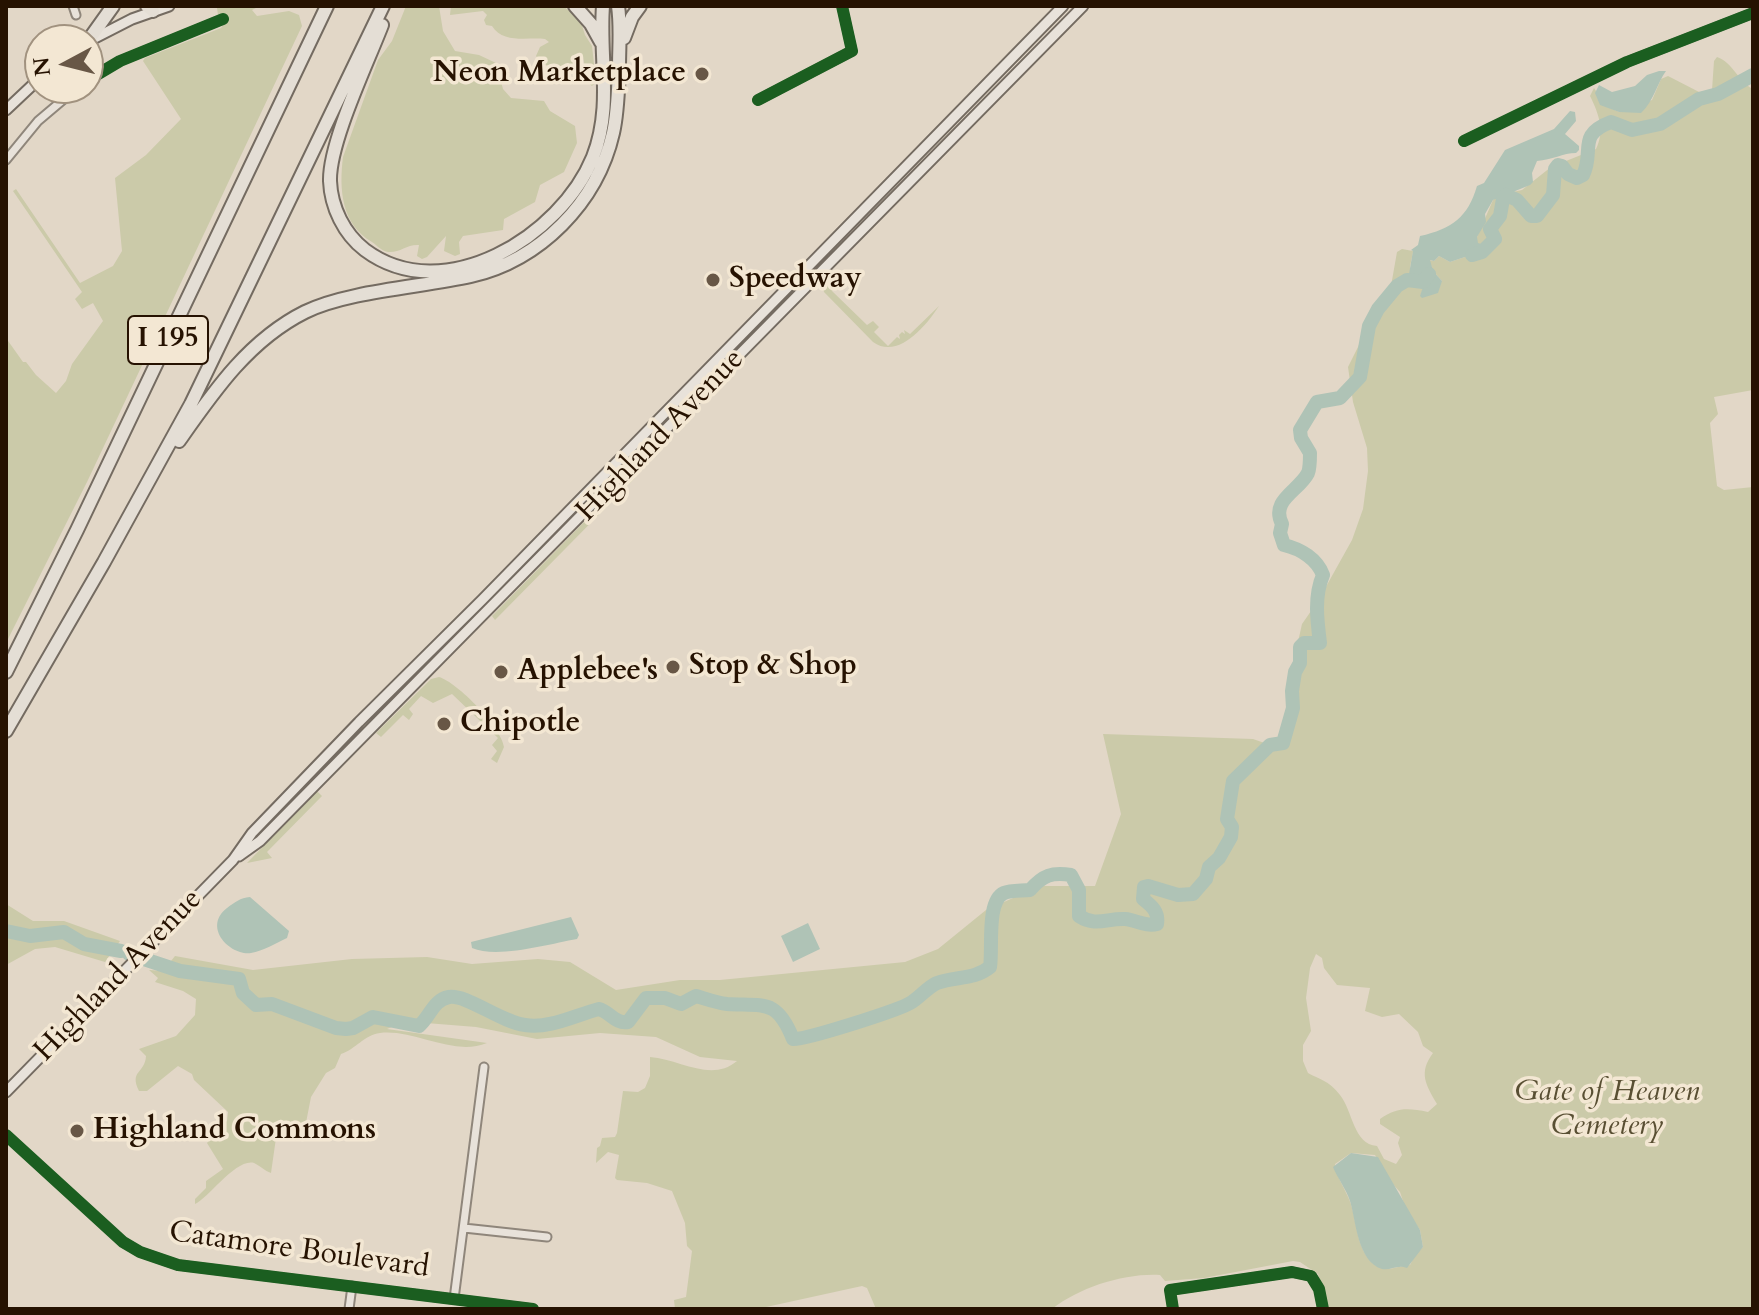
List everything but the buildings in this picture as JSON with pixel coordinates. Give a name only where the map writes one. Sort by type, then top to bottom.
[{"type":"highway","points":[[100,24],[113,6]]},
{"type":"highway","name":"I 195","points":[[6,731],[149,483],[232,323],[383,6]]},
{"type":"highway","points":[[390,6],[337,143],[330,180],[335,208],[348,233],[375,256],[400,267],[437,270],[486,259],[528,238],[559,211],[584,177],[600,137],[606,98],[603,6]]},
{"type":"highway","points":[[575,6],[591,24],[602,46]]},
{"type":"highway","points":[[149,483],[227,375],[287,322],[324,304],[481,274],[517,258],[551,235],[582,202],[604,162],[616,119],[618,6]]},
{"type":"highway","points":[[618,77],[627,30],[640,6]]},
{"type":"highway","name":"I 195","points":[[6,672],[327,7]]},
{"type":"main road","points":[[104,33],[151,8],[169,6]]},
{"type":"main road","name":"Highland Avenue","points":[[6,1092],[233,860],[252,833],[349,731],[482,600],[1063,6]]},
{"type":"main road","name":"Highland Avenue","points":[[233,860],[260,841],[445,656],[1083,6]]},
{"type":"main road","points":[[6,110],[24,93]]},
{"type":"street","points":[[73,6],[76,15]]},
{"type":"street","points":[[758,100],[852,51],[842,6]]},
{"type":"street","points":[[1464,141],[1627,62],[1753,13]]},
{"type":"street","points":[[104,70],[223,19]]},
{"type":"street","points":[[6,160],[38,121],[58,104]]},
{"type":"street","points":[[454,1299],[484,1067]]},
{"type":"street","name":"Catamore Boulevard","points":[[6,1135],[123,1242],[140,1252],[178,1265],[533,1309]]},
{"type":"street","points":[[464,1228],[547,1237]]},
{"type":"street","points":[[1173,1309],[1170,1290],[1292,1272],[1311,1276],[1319,1289],[1323,1309]]},
{"type":"street","points":[[349,1309],[352,1286]]},
{"type":"green space","points":[[260,6],[252,10],[257,16],[289,11],[299,15],[302,26],[87,482],[6,643],[6,338],[23,362],[56,393],[66,381],[72,364],[103,321],[93,303],[82,309],[75,299],[82,292],[13,191],[16,189],[80,283],[113,266],[122,251],[115,178],[146,155],[181,119],[143,61],[221,28],[227,19],[218,15],[217,8]]},
{"type":"green space","points":[[406,6],[439,6],[443,31],[455,51],[479,55],[496,63],[503,89],[511,98],[544,101],[550,111],[575,126],[577,143],[564,172],[540,185],[535,202],[504,219],[503,230],[463,236],[459,242],[460,254],[455,256],[444,251],[446,236],[422,259],[417,256],[419,245],[392,252],[383,250],[354,226],[344,205],[341,181],[343,157],[378,60],[392,41]]},
{"type":"green space","points":[[451,6],[563,6],[580,19],[592,46],[596,82],[592,86],[587,82],[583,56],[571,73],[543,64],[536,56],[540,47],[549,42],[545,39],[502,35],[486,25],[484,20],[487,15],[483,11],[450,15]]},
{"type":"green space","name":"Gate of Heaven Cemetery","points":[[1717,57],[1723,60],[1753,89],[1753,390],[1714,397],[1718,414],[1710,423],[1717,486],[1724,490],[1753,487],[1753,1309],[1326,1309],[1318,1274],[1293,1261],[1204,1278],[1165,1281],[1160,1275],[1132,1276],[1089,1288],[1052,1309],[876,1309],[867,1288],[862,1286],[757,1309],[675,1309],[674,1300],[686,1297],[692,1251],[687,1246],[685,1223],[672,1191],[647,1183],[617,1180],[619,1155],[608,1152],[596,1163],[597,1148],[602,1138],[615,1137],[617,1133],[623,1091],[638,1092],[645,1088],[650,1076],[650,1057],[706,1070],[717,1070],[737,1061],[700,1057],[656,1037],[600,1033],[537,1039],[476,1027],[426,1023],[399,1024],[387,1029],[487,1043],[461,1047],[407,1035],[374,1034],[341,1054],[335,1068],[326,1073],[311,1097],[303,1138],[276,1138],[271,1173],[254,1163],[247,1163],[231,1172],[195,1204],[195,1199],[206,1188],[206,1181],[223,1169],[207,1143],[227,1121],[228,1112],[194,1080],[192,1074],[178,1066],[147,1091],[139,1091],[136,1084],[146,1056],[139,1049],[176,1036],[195,1015],[196,999],[183,991],[155,982],[158,978],[149,970],[163,971],[175,956],[253,970],[352,959],[427,957],[472,964],[538,959],[570,962],[616,990],[680,980],[720,980],[905,962],[938,949],[986,910],[1040,886],[1095,886],[1121,814],[1103,734],[1253,739],[1276,747],[1299,707],[1294,660],[1302,624],[1352,540],[1363,509],[1368,471],[1367,448],[1353,402],[1348,367],[1388,303],[1397,252],[1402,249],[1413,251],[1411,274],[1423,289],[1442,281],[1429,260],[1434,261],[1439,256],[1450,262],[1477,253],[1477,237],[1493,200],[1499,195],[1522,190],[1551,167],[1596,149],[1600,129],[1590,96],[1594,88],[1606,106],[1619,112],[1652,100],[1661,79],[1668,76],[1703,94],[1712,90]],"holes":[[[1316,954],[1322,958],[1324,968],[1337,985],[1370,988],[1365,1011],[1382,1017],[1399,1014],[1418,1032],[1423,1046],[1433,1053],[1428,1060],[1425,1079],[1437,1104],[1428,1112],[1403,1110],[1380,1119],[1380,1124],[1400,1137],[1398,1143],[1402,1155],[1396,1164],[1384,1159],[1377,1146],[1363,1139],[1340,1095],[1329,1084],[1308,1073],[1303,1061],[1303,1045],[1311,1031],[1306,998],[1310,968]],[[1351,1153],[1375,1155],[1400,1192],[1406,1210],[1420,1230],[1423,1247],[1410,1265],[1383,1268],[1365,1254],[1352,1207],[1335,1164]]]},
{"type":"green space","points":[[830,273],[836,285],[832,291],[867,325],[873,321],[879,327],[874,332],[888,346],[897,337],[900,339],[902,332],[905,334],[904,330],[910,334],[939,306],[927,323],[910,338],[892,347],[882,346],[873,342],[824,292],[822,284]]},
{"type":"green space","points":[[631,474],[635,478],[495,620],[492,616]]},
{"type":"green space","points":[[439,677],[467,696],[496,729],[504,747],[497,763],[491,759],[497,751],[492,745],[498,738],[452,694],[433,703],[421,696],[409,709],[413,714],[409,720],[403,715],[381,737],[376,733],[431,679]]},
{"type":"green space","points":[[317,791],[322,796],[267,852],[272,858],[247,863]]},
{"type":"green space","points":[[6,904],[33,921],[64,921],[120,941],[105,962],[55,947],[35,949],[6,965]]},
{"type":"shaded area","points":[[1666,71],[1641,113],[1619,112],[1600,105],[1595,93],[1599,85],[1612,92],[1635,86],[1647,75]]},
{"type":"shaded area","points":[[1570,111],[1575,112],[1576,121],[1565,134],[1579,146],[1579,150],[1537,161],[1530,185],[1493,200],[1477,237],[1478,243],[1491,247],[1483,256],[1477,253],[1450,262],[1439,256],[1434,261],[1430,260],[1433,271],[1442,281],[1438,293],[1422,298],[1423,287],[1409,274],[1411,250],[1418,245],[1420,236],[1441,230],[1463,214],[1477,186],[1484,183],[1505,150],[1554,129]]},
{"type":"shaded area","points":[[250,897],[289,931],[287,938],[269,947],[243,953],[222,939],[217,923],[227,908],[240,899]]},
{"type":"shaded area","points":[[571,917],[579,935],[577,939],[509,951],[472,948],[471,942]]},
{"type":"shaded area","points":[[808,923],[820,949],[793,962],[781,936]]},
{"type":"shaded area","points":[[1351,1153],[1378,1157],[1420,1230],[1423,1247],[1407,1268],[1382,1269],[1367,1258],[1362,1249],[1350,1201],[1333,1167]]},
{"type":"waterway","points":[[1472,255],[1482,252],[1495,239],[1490,229],[1500,216],[1506,195],[1517,200],[1531,216],[1537,216],[1553,195],[1558,165],[1577,178],[1583,175],[1590,138],[1600,127],[1611,122],[1632,130],[1660,124],[1699,99],[1718,94],[1753,75]]},
{"type":"waterway","points":[[129,954],[180,971],[239,979],[243,993],[256,1005],[272,1004],[336,1028],[353,1028],[373,1017],[419,1026],[435,1005],[449,997],[465,1000],[516,1023],[534,1026],[599,1009],[628,1022],[646,998],[665,998],[681,1004],[696,996],[723,1003],[768,1007],[781,1017],[793,1039],[833,1030],[890,1011],[912,1002],[937,983],[984,971],[990,967],[992,915],[998,898],[1007,892],[1030,890],[1048,876],[1071,875],[1079,890],[1079,916],[1085,919],[1096,922],[1125,919],[1157,924],[1154,910],[1143,899],[1144,887],[1178,895],[1193,894],[1206,879],[1209,867],[1219,858],[1231,837],[1232,827],[1227,819],[1233,781],[1270,745],[1283,743],[1293,708],[1292,691],[1300,663],[1300,647],[1304,643],[1320,643],[1317,600],[1323,575],[1308,556],[1284,545],[1280,533],[1280,508],[1304,479],[1309,468],[1310,453],[1300,430],[1317,402],[1340,398],[1360,377],[1369,326],[1397,286],[1407,280],[1423,282],[1429,274]]},
{"type":"waterway","points":[[6,931],[30,936],[64,932],[84,944],[121,951]]},
{"type":"cycle path","points":[[758,100],[852,51],[842,6]]},
{"type":"cycle path","points":[[1464,141],[1627,62],[1753,13]]},
{"type":"cycle path","points":[[104,70],[223,19]]},
{"type":"cycle path","points":[[6,1135],[123,1242],[140,1252],[178,1265],[533,1309]]},
{"type":"cycle path","points":[[1173,1309],[1170,1290],[1292,1272],[1311,1276],[1319,1289],[1323,1309]]},
{"type":"place","name":"Neon Marketplace","points":[[702,74]]},
{"type":"place","name":"Speedway","points":[[713,280]]},
{"type":"place","name":"Stop & Shop","points":[[673,667]]},
{"type":"place","name":"Applebee's","points":[[501,672]]},
{"type":"place","name":"Chipotle","points":[[444,724]]},
{"type":"place","name":"Highland Commons","points":[[77,1131]]}]
